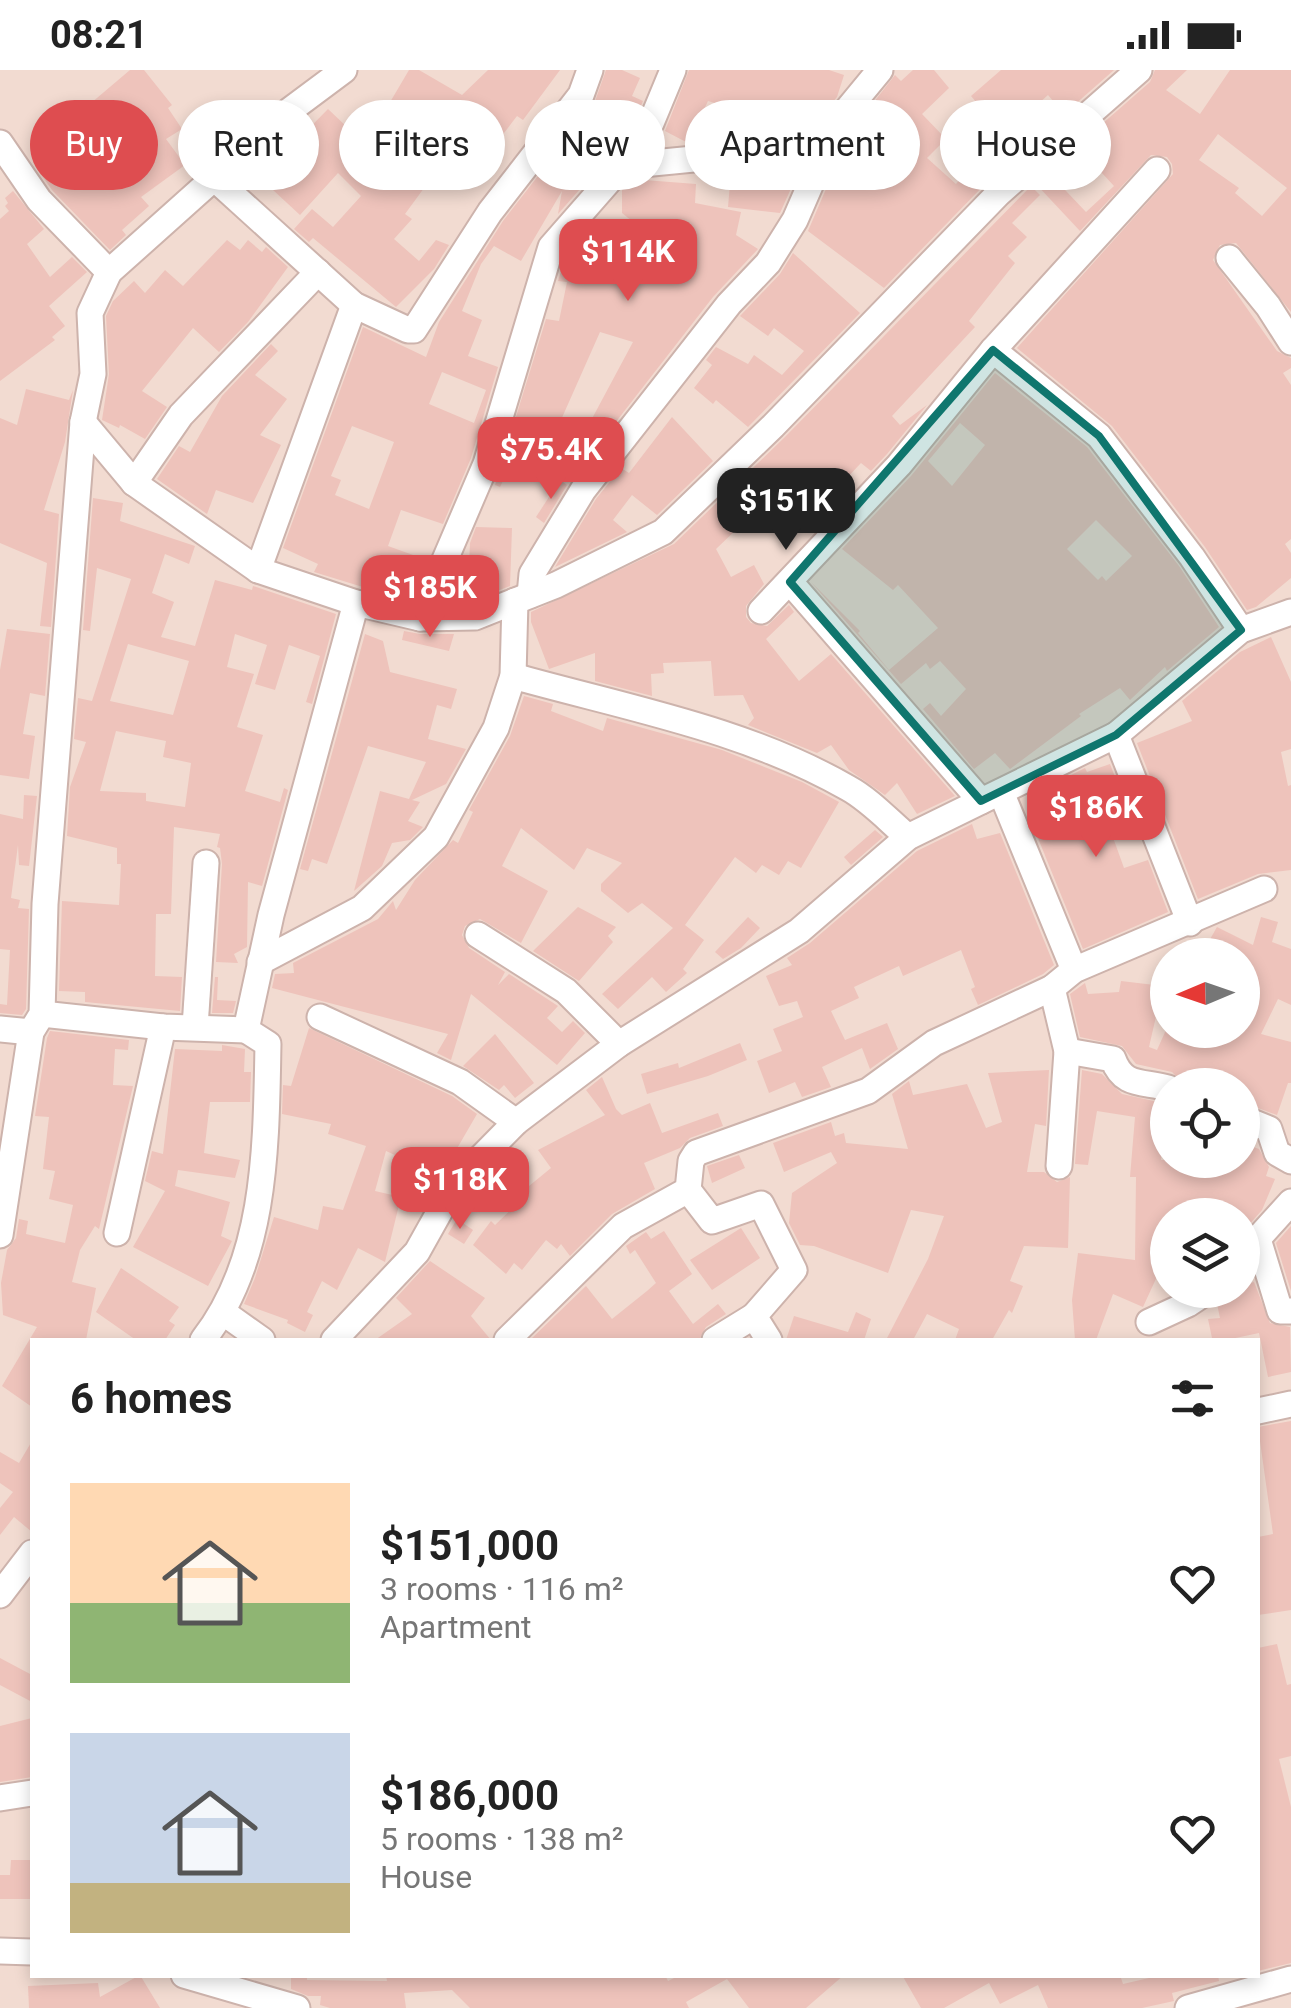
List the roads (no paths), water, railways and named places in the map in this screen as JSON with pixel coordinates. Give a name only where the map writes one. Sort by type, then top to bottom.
[{"type":"street","points":[[304,100],[344,70]]},
{"type":"street","points":[[227,190],[354,304],[414,330],[490,212],[581,95],[590,70]]},
{"type":"street","points":[[661,100],[673,70]]},
{"type":"street","points":[[855,100],[880,70]]},
{"type":"street","points":[[83,422],[134,483],[258,570],[356,603],[420,618],[475,617],[663,532],[773,426],[1000,192],[1139,70]]},
{"type":"street","points":[[0,143],[40,200],[109,272]]},
{"type":"street","points":[[761,610],[898,465],[993,350],[1157,170]]},
{"type":"street","points":[[0,1234],[36,1023],[83,422],[93,374],[90,314],[109,272],[199,190]]},
{"type":"street","points":[[420,618],[486,464],[551,247],[601,190]]},
{"type":"street","points":[[260,962],[362,908],[436,837],[496,728],[513,676],[522,598],[532,574],[582,490],[718,318],[768,262],[795,220],[808,190]]},
{"type":"street","points":[[1229,258],[1291,342]]},
{"type":"street","points":[[134,483],[181,416],[318,272]]},
{"type":"street","points":[[258,570],[354,304]]},
{"type":"street","points":[[993,350],[1098,436],[1192,558],[1240,630]]},
{"type":"street","points":[[790,582],[991,796],[1074,970]]},
{"type":"street","points":[[246,1030],[260,962],[356,603]]},
{"type":"street","points":[[336,1338],[417,1252],[455,1184],[516,1122],[619,1044],[800,930],[908,837],[1116,735],[1240,630],[1291,612]]},
{"type":"street","points":[[513,676],[677,718],[764,748],[851,790],[908,837]]},
{"type":"street","points":[[1116,735],[1190,924]]},
{"type":"street","points":[[195,1027],[206,863]]},
{"type":"street","points":[[718,1338],[754,1316],[794,1270],[761,1204],[712,1221],[688,1190],[696,1153],[868,1092],[934,1043],[1052,988],[1074,970],[1264,890]]},
{"type":"street","points":[[478,935],[566,991],[619,1044]]},
{"type":"street","points":[[1052,988],[1067,1051],[1058,1166]]},
{"type":"street","points":[[320,1017],[460,1082],[516,1122]]},
{"type":"street","points":[[0,1029],[36,1023],[195,1027],[246,1030],[268,1044],[266,1131],[254,1234],[224,1312],[204,1338]]},
{"type":"street","points":[[116,1233],[163,1027]]},
{"type":"street","points":[[1067,1051],[1113,1059],[1120,1075],[1150,1084]]},
{"type":"street","points":[[1260,1125],[1269,1129],[1276,1153],[1291,1160]]},
{"type":"street","points":[[509,1338],[623,1226],[688,1190]]},
{"type":"street","points":[[1260,1236],[1291,1202]]},
{"type":"street","points":[[1260,1268],[1280,1311],[1291,1311]]},
{"type":"street","points":[[1148,1322],[1179,1308]]},
{"type":"street","points":[[224,1312],[259,1338]]},
{"type":"street","points":[[754,1316],[768,1338]]},
{"type":"street","points":[[1260,1410],[1291,1404]]},
{"type":"street","points":[[0,1594],[30,1556]]},
{"type":"street","points":[[0,1798],[30,1793]]},
{"type":"street","points":[[0,1951],[30,1952]]},
{"type":"street","points":[[194,1978],[297,2008]]},
{"type":"street","points":[[1188,2008],[1291,1979]]}]
